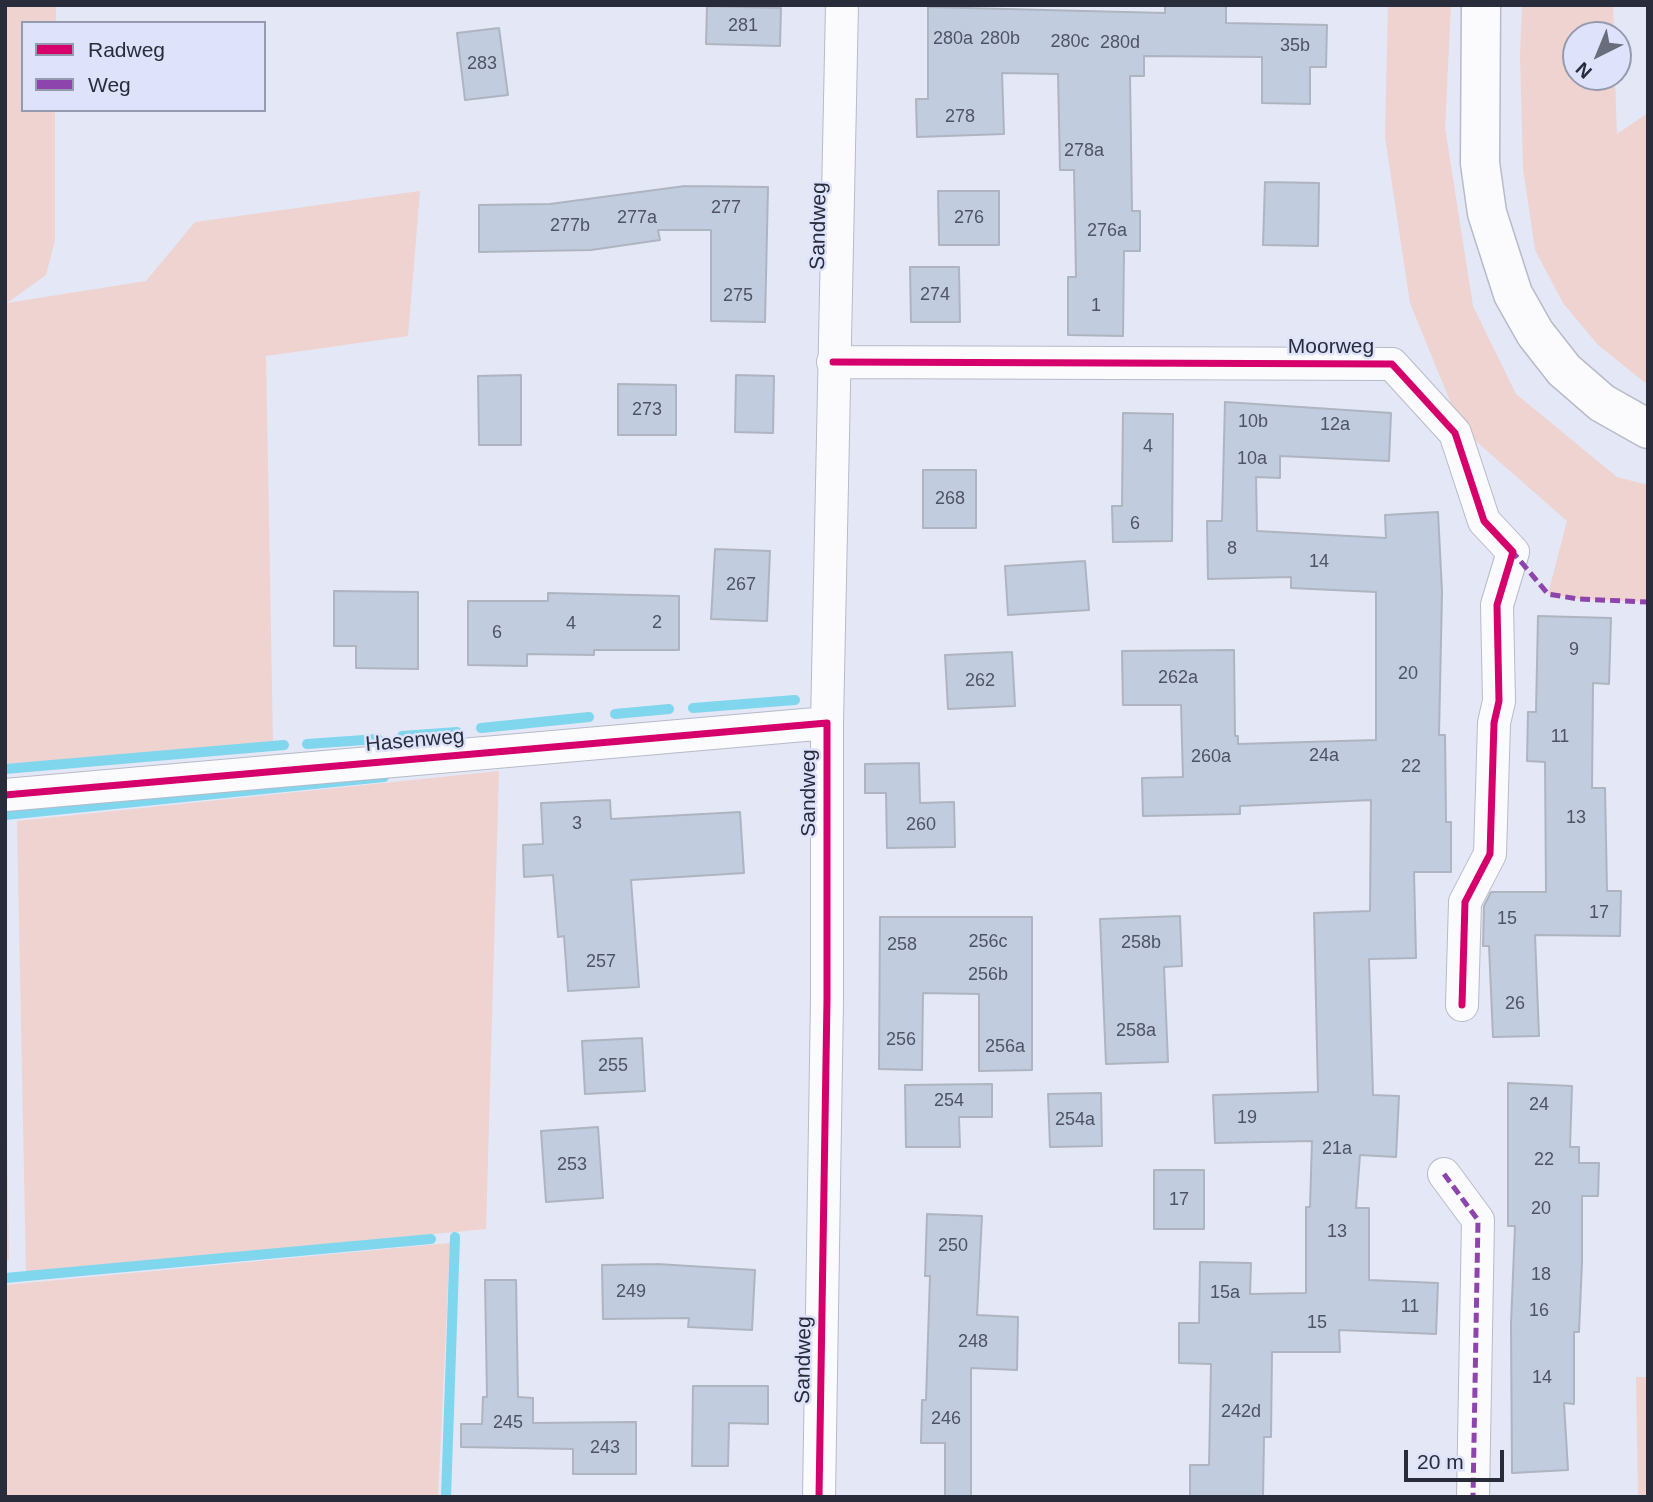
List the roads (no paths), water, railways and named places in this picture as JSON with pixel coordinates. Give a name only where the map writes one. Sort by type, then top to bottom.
[{"type":"highway","points":[[1481,5],[1480,163],[1487,214],[1513,294],[1535,333],[1564,370],[1602,403],[1648,429]]},
{"type":"street","name":"Sandweg","points":[[818,1497],[827,1038],[827,723],[842,5]]},
{"type":"street","name":"Moorweg","points":[[833,362],[1392,364],[1455,433],[1484,521],[1513,552],[1497,605],[1499,701],[1494,723],[1490,853],[1465,902],[1462,1005]]},
{"type":"street","name":"Hasenweg","points":[[5,795],[827,723]]},
{"type":"street","points":[[1444,1174],[1478,1220],[1473,1497]]},
{"type":"waterway","points":[[693,708],[795,700]]},
{"type":"waterway","points":[[615,714],[669,709]]},
{"type":"waterway","points":[[481,728],[589,717]]},
{"type":"waterway","points":[[402,736],[457,732]]},
{"type":"waterway","points":[[307,744],[378,739]]},
{"type":"waterway","points":[[5,769],[284,745]]},
{"type":"waterway","points":[[5,815],[384,777]]},
{"type":"waterway","points":[[446,1497],[455,1237]]},
{"type":"waterway","points":[[5,1278],[431,1239]]}]
